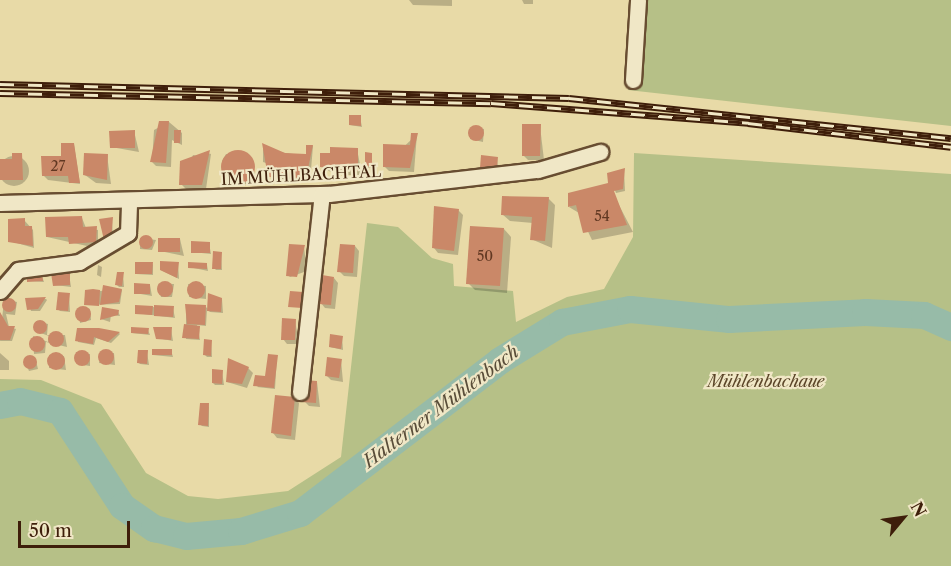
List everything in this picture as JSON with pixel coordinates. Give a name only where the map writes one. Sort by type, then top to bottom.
[{"type":"street","points":[[633,80],[638,0]]},
{"type":"street","name":"IM MÜHLBACHTAL","points":[[0,203],[322,195],[538,170],[600,152]]},
{"type":"street","points":[[300,392],[322,195]]},
{"type":"street","points":[[0,291],[18,270],[79,262],[128,234],[129,200]]},
{"type":"green space","points":[[637,0],[951,0],[951,126],[628,90]]},
{"type":"green space","name":"Mühlenbachaue","points":[[634,153],[951,174],[951,566],[0,566],[0,379],[41,380],[101,404],[146,473],[188,496],[218,499],[288,491],[341,457],[367,223],[398,227],[432,258],[453,264],[454,286],[513,291],[516,322],[567,297],[604,289],[633,237]]},
{"type":"building","points":[[349,115],[361,115],[361,126],[349,125]]},
{"type":"building","points":[[159,121],[169,121],[166,163],[150,162]]},
{"type":"building","points":[[522,124],[541,124],[540,156],[522,156]]},
{"type":"building","points":[[476,125],[484,133],[476,141],[468,133]]},
{"type":"building","points":[[135,130],[135,148],[110,148],[109,131]]},
{"type":"building","points":[[174,130],[181,130],[180,143],[174,143]]},
{"type":"building","points":[[411,133],[418,133],[410,168],[383,167],[383,144],[410,145]]},
{"type":"building","points":[[61,143],[74,143],[80,183],[69,183],[68,176],[42,176],[41,156],[61,156]]},
{"type":"building","points":[[262,143],[285,153],[306,154],[306,145],[313,145],[306,178],[268,177]]},
{"type":"building","points":[[330,147],[358,148],[358,171],[320,167],[320,153],[330,153]]},
{"type":"building","points":[[210,150],[202,185],[179,185],[180,161]]},
{"type":"building","points":[[238,150],[250,155],[255,167],[250,179],[238,184],[226,179],[221,167],[226,155]]},
{"type":"building","points":[[365,152],[372,153],[372,166],[365,166]]},
{"type":"building","points":[[12,153],[22,153],[23,180],[0,180],[0,159],[12,159]]},
{"type":"building","points":[[84,153],[108,154],[107,180],[83,175]]},
{"type":"building","points":[[481,155],[498,157],[497,167],[480,168]]},
{"type":"building","points":[[625,168],[623,189],[614,191],[627,225],[583,233],[576,205],[568,207],[568,193],[608,183],[607,173]]},
{"type":"building","points":[[502,196],[549,197],[545,241],[530,240],[532,217],[501,215]]},
{"type":"building","points":[[434,206],[459,209],[454,251],[432,248]]},
{"type":"building","points":[[82,216],[83,227],[97,226],[96,242],[69,244],[68,237],[46,237],[45,217]]},
{"type":"building","points":[[113,217],[111,240],[104,240],[99,219]]},
{"type":"building","points":[[25,218],[25,226],[32,226],[33,246],[8,242],[8,219]]},
{"type":"building","points":[[470,226],[504,228],[500,286],[466,284]]},
{"type":"building","points":[[143,235],[149,235],[153,242],[149,249],[143,249],[139,245],[139,239]]},
{"type":"building","points":[[158,238],[180,238],[180,252],[158,252]]},
{"type":"building","points":[[191,241],[210,242],[210,253],[191,253]]},
{"type":"building","points":[[289,244],[305,245],[297,277],[286,276]]},
{"type":"building","points":[[340,244],[355,245],[353,273],[337,272]]},
{"type":"building","points":[[213,251],[222,252],[221,269],[212,269]]},
{"type":"building","points":[[160,261],[179,262],[177,278],[160,270]]},
{"type":"building","points":[[135,262],[153,262],[152,274],[135,274]]},
{"type":"building","points":[[188,262],[207,263],[207,269],[188,268]]},
{"type":"building","points":[[70,272],[70,285],[53,286],[51,273]]},
{"type":"building","points":[[117,272],[124,272],[122,286],[115,285]]},
{"type":"building","points":[[42,274],[43,281],[27,282],[27,275]]},
{"type":"building","points":[[322,275],[334,277],[331,305],[319,304]]},
{"type":"building","points":[[165,281],[171,283],[173,289],[171,295],[165,297],[159,295],[157,289],[159,283]]},
{"type":"building","points":[[196,281],[202,284],[205,290],[202,296],[196,299],[190,296],[187,290],[190,284]]},
{"type":"building","points":[[134,283],[150,284],[150,294],[134,294]]},
{"type":"building","points":[[103,285],[122,289],[119,302],[100,305]]},
{"type":"building","points":[[85,290],[100,290],[99,306],[84,305]]},
{"type":"building","points":[[290,291],[303,292],[302,308],[288,307]]},
{"type":"building","points":[[58,292],[70,293],[68,311],[56,310]]},
{"type":"building","points":[[208,293],[222,298],[221,312],[207,311]]},
{"type":"building","points":[[46,297],[38,309],[27,310],[25,298]]},
{"type":"building","points":[[6,298],[12,298],[16,305],[12,312],[6,312],[2,308],[2,302]]},
{"type":"building","points":[[185,304],[206,305],[205,325],[187,324]]},
{"type":"building","points":[[135,305],[153,306],[152,315],[135,314]]},
{"type":"building","points":[[154,305],[174,306],[173,317],[154,316]]},
{"type":"building","points":[[83,306],[91,314],[83,322],[75,314]]},
{"type":"building","points":[[102,307],[119,310],[118,315],[100,320]]},
{"type":"building","points":[[0,312],[8,326],[15,326],[10,340],[0,340]]},
{"type":"building","points":[[282,318],[296,319],[295,340],[281,340]]},
{"type":"building","points":[[37,320],[43,320],[47,327],[43,334],[37,334],[33,330],[33,324]]},
{"type":"building","points":[[184,324],[200,326],[199,339],[182,338]]},
{"type":"building","points":[[131,327],[149,328],[148,334],[131,333]]},
{"type":"building","points":[[153,327],[172,327],[171,340],[156,339]]},
{"type":"building","points":[[77,328],[99,328],[120,332],[108,342],[94,337],[93,344],[75,341]]},
{"type":"building","points":[[53,331],[59,331],[64,339],[62,345],[53,347],[48,342],[48,336]]},
{"type":"building","points":[[330,334],[343,336],[341,349],[329,347]]},
{"type":"building","points":[[34,336],[40,336],[45,344],[43,350],[34,352],[29,347],[29,341]]},
{"type":"building","points":[[204,339],[212,340],[211,356],[203,355]]},
{"type":"building","points":[[106,349],[114,357],[106,365],[98,357]]},
{"type":"building","points":[[152,349],[172,349],[172,355],[152,355]]},
{"type":"building","points":[[82,350],[88,352],[90,358],[88,364],[82,366],[76,364],[74,358],[76,352]]},
{"type":"building","points":[[138,350],[148,350],[147,364],[137,363]]},
{"type":"building","points":[[56,352],[62,355],[65,361],[62,367],[56,370],[50,367],[47,361],[50,355]]},
{"type":"building","points":[[268,354],[278,355],[274,388],[253,386],[255,375],[265,376]]},
{"type":"building","points":[[30,355],[35,357],[37,362],[35,367],[30,369],[25,367],[23,362],[25,357]]},
{"type":"building","points":[[327,357],[342,359],[339,378],[325,376]]},
{"type":"building","points":[[228,358],[249,367],[242,384],[226,382]]},
{"type":"building","points":[[212,369],[223,370],[222,384],[212,383]]},
{"type":"building","points":[[304,380],[317,381],[316,403],[302,402]]},
{"type":"building","points":[[275,395],[295,397],[291,436],[271,433]]},
{"type":"building","points":[[200,403],[209,403],[208,426],[198,425]]},
{"type":"waterway","name":"Halterner Mühlenbach","points":[[0,405],[20,401],[60,411],[122,506],[154,528],[186,536],[241,531],[300,513],[500,360],[562,322],[630,309],[729,319],[865,312],[924,315],[951,327]]},
{"type":"railway","points":[[0,84],[569,98],[951,138]]},
{"type":"railway","points":[[0,93],[491,103],[748,123],[951,147]]}]
